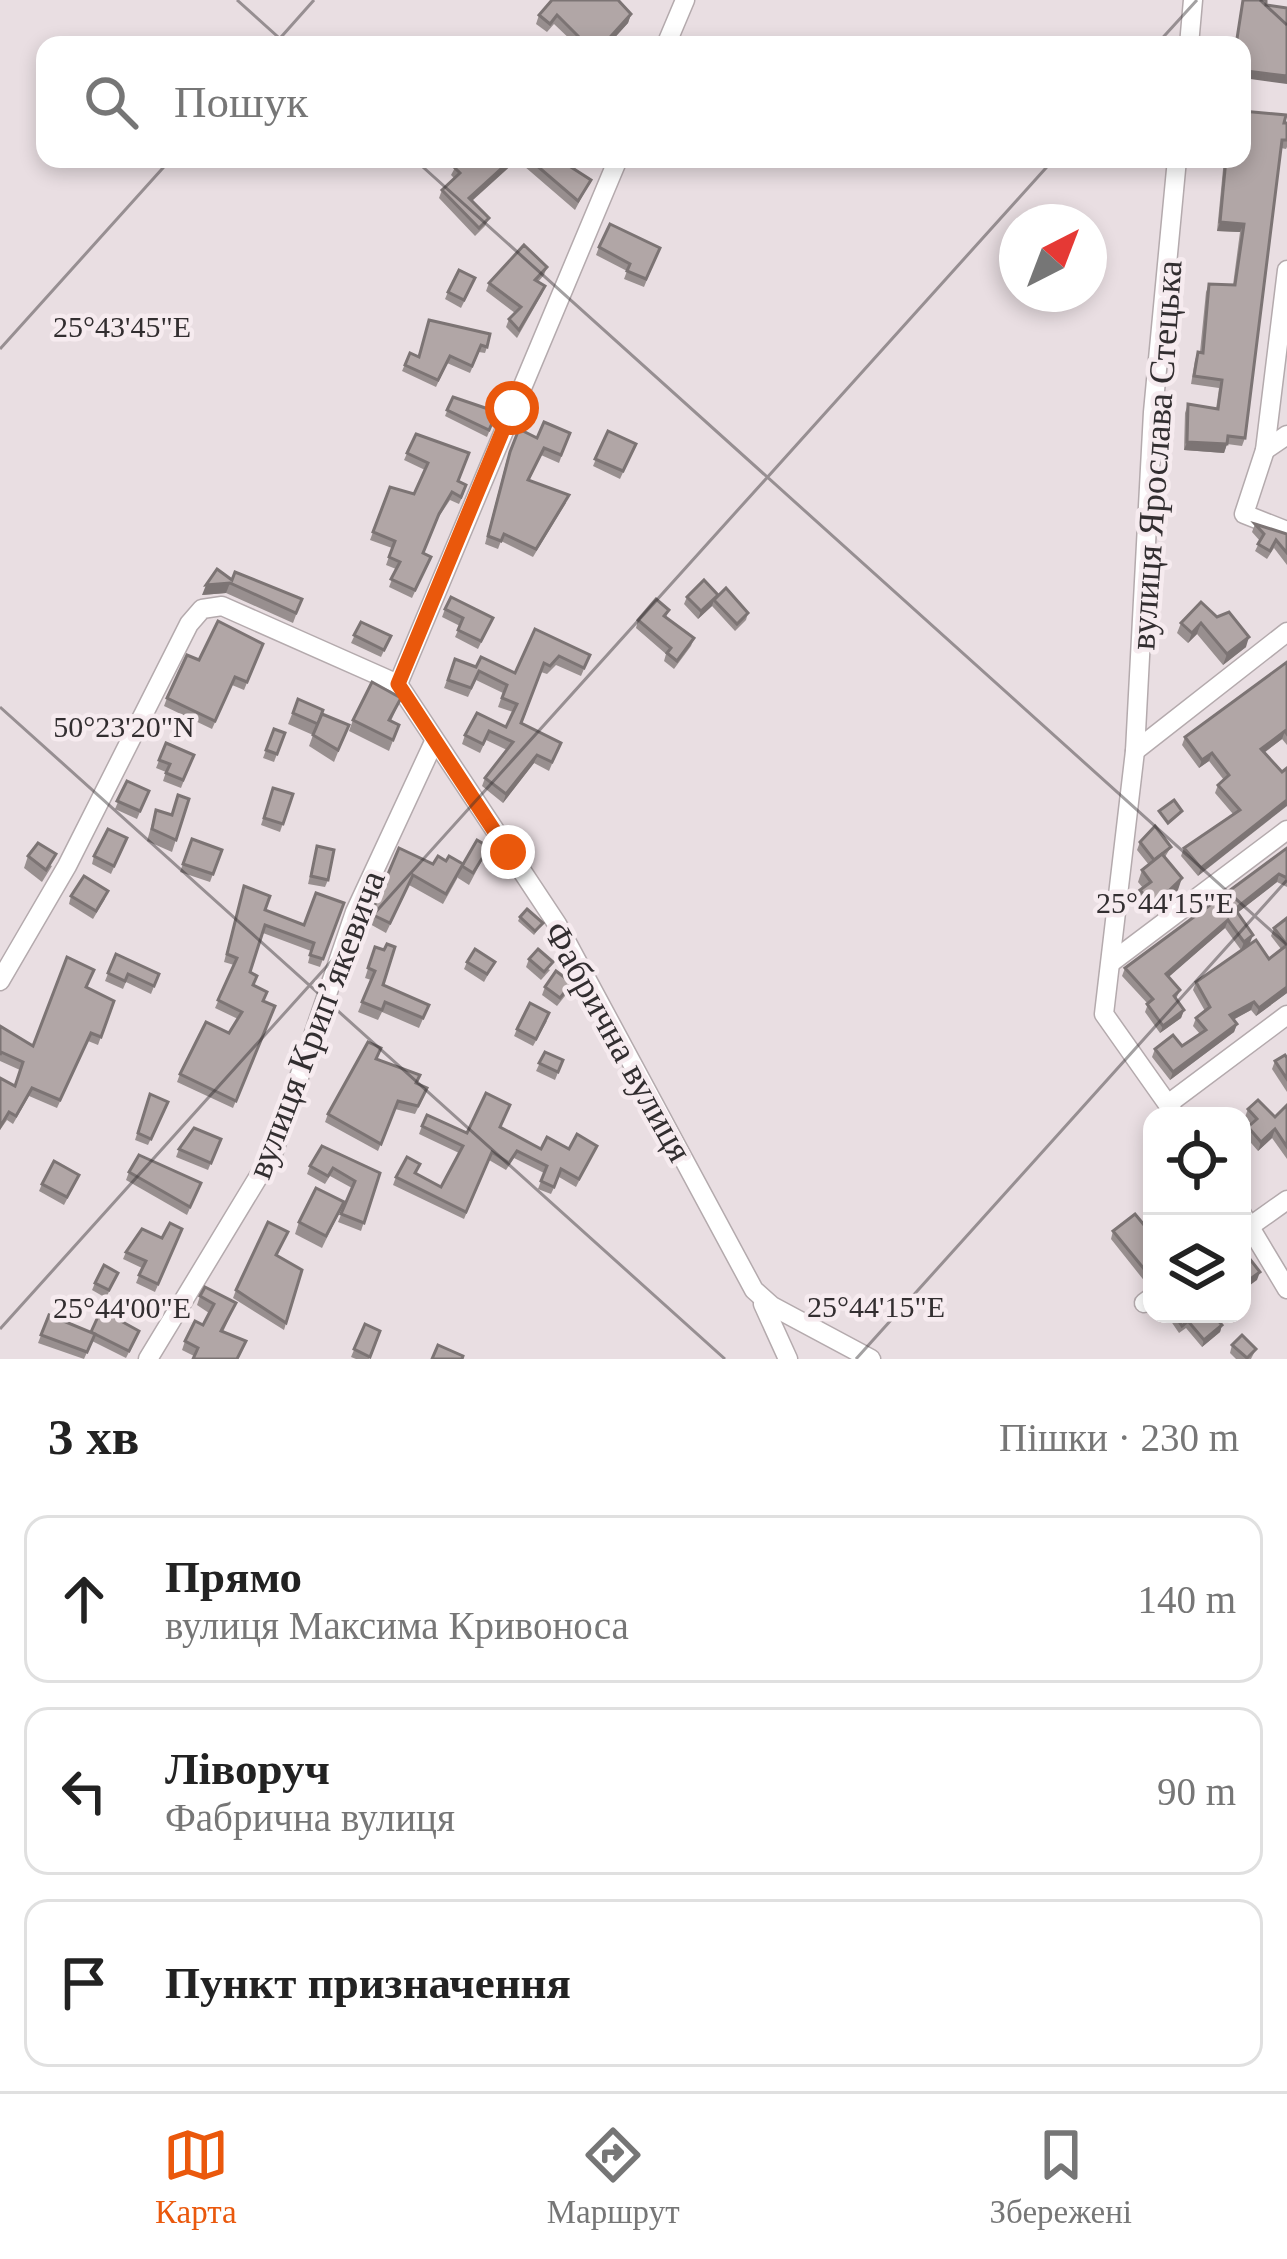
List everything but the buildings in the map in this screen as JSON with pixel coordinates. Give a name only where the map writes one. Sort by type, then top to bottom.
[{"type":"street","points":[[670,36],[685,0]]},
{"type":"street","points":[[1190,36],[1193,0]]},
{"type":"street","points":[[0,981],[202,609],[222,606],[398,684],[613,168]]},
{"type":"street","name":"вулиця Ярослава Стецька","points":[[1170,1107],[1104,1014],[1136,751],[1153,412],[1177,168]]},
{"type":"street","points":[[1287,270],[1265,450],[1244,514],[1287,531]]},
{"type":"street","points":[[1265,450],[1287,434]]},
{"type":"street","points":[[1136,751],[1287,632]]},
{"type":"street","name":"Фабрична вулиця","points":[[398,684],[433,744],[557,924],[754,1290],[772,1306],[871,1359]]},
{"type":"street","name":"вулиця Крипʼякевича","points":[[148,1359],[274,1151],[356,912],[433,744]]},
{"type":"street","points":[[1113,961],[1287,830]]},
{"type":"street","points":[[1176,1107],[1287,1015]]},
{"type":"street","points":[[1251,1221],[1287,1200]]},
{"type":"street","points":[[1251,1233],[1287,1289]]},
{"type":"street","points":[[754,1290],[788,1359]]},
{"type":"route","points":[[508,852],[398,684],[512,408]]}]
